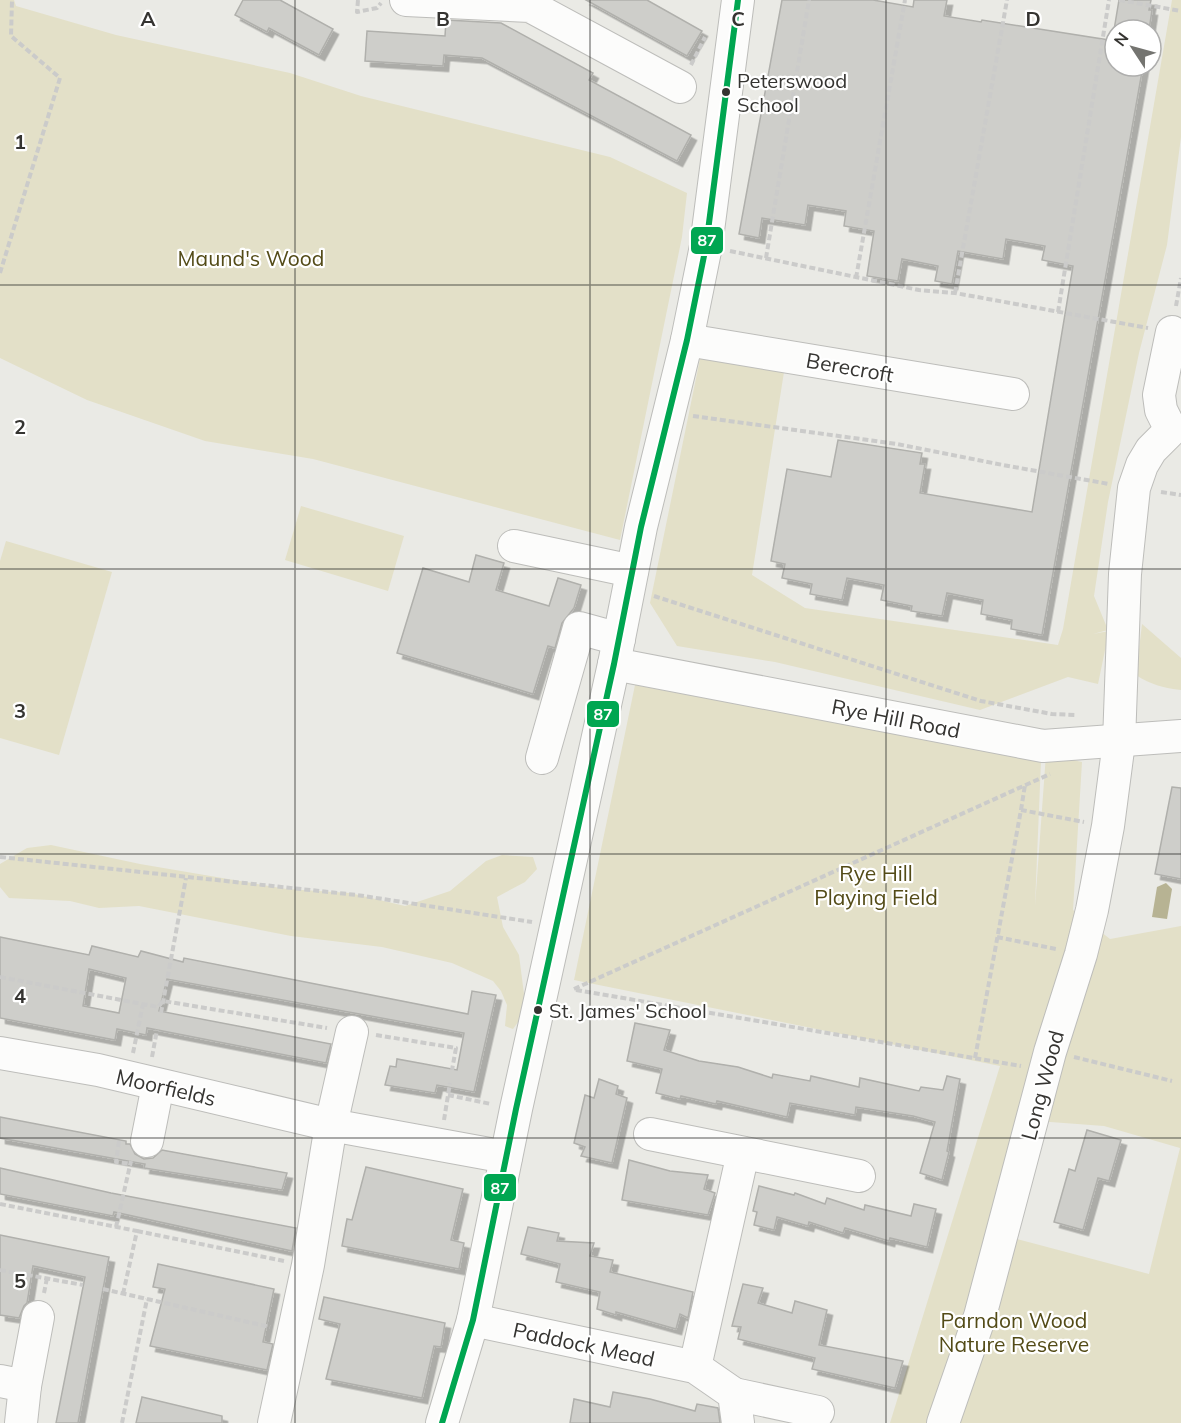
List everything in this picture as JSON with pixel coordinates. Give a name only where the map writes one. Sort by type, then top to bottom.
[{"type":"street","points":[[406,0],[530,3],[680,87]]},
{"type":"street","points":[[442,1423],[473,1320],[506,1156],[616,651],[641,583],[641,527],[687,340],[706,246],[738,0]]},
{"type":"street","points":[[1118,730],[1125,574],[1134,488],[1142,465],[1151,450],[1176,427],[1159,404],[1172,332]]},
{"type":"street","name":"Berecroft","points":[[687,340],[1013,394]]},
{"type":"street","points":[[514,546],[641,583]]},
{"type":"street","name":"Rye Hill Road","points":[[542,758],[579,628],[616,651],[1042,746],[1118,730],[1181,736]]},
{"type":"street","name":"Long Wood","points":[[943,1423],[980,1316],[1047,1061],[1081,954],[1108,826],[1118,730]]},
{"type":"street","points":[[274,1423],[308,1265],[331,1125],[352,1032]]},
{"type":"street","name":"Moorfields","points":[[0,1053],[98,1070],[146,1075],[331,1125],[506,1156]]},
{"type":"street","points":[[133,1148],[146,1075]]},
{"type":"street","points":[[651,1134],[859,1176]]},
{"type":"street","points":[[695,1367],[743,1153]]},
{"type":"street","points":[[21,1423],[12,1383],[38,1317]]},
{"type":"street","name":"Paddock Mead","points":[[473,1320],[695,1367],[736,1408]]},
{"type":"street","points":[[736,1408],[818,1412]]},
{"type":"path","points":[[0,273],[60,78],[11,36],[12,0]]},
{"type":"path","points":[[358,0],[357,12],[377,8],[383,0]]},
{"type":"path","points":[[766,258],[809,0]]},
{"type":"path","points":[[856,278],[905,0]]},
{"type":"path","points":[[955,293],[1008,0]]},
{"type":"path","points":[[1058,312],[1108,0]]},
{"type":"path","points":[[1119,0],[1181,11]]},
{"type":"path","points":[[680,87],[709,29]]},
{"type":"path","points":[[706,246],[919,290],[955,293],[1172,332]]},
{"type":"path","points":[[669,414],[897,444],[1003,465],[1181,495]]},
{"type":"path","points":[[641,583],[981,701],[1052,714],[1118,730]]},
{"type":"path","points":[[574,989],[1056,771]]},
{"type":"path","points":[[975,1058],[1025,785]]},
{"type":"path","points":[[1021,810],[1108,826]]},
{"type":"path","points":[[0,857],[357,895],[556,926]]},
{"type":"path","points":[[160,1013],[187,878]]},
{"type":"path","points":[[997,937],[1081,954]]},
{"type":"path","points":[[0,977],[158,1007],[163,1001]]},
{"type":"path","points":[[566,989],[975,1058],[1047,1061],[1172,1081]]},
{"type":"path","points":[[163,1001],[456,1048],[452,1070]]},
{"type":"path","points":[[143,1004],[146,1075]]},
{"type":"path","points":[[146,1075],[157,1030]]},
{"type":"path","points":[[440,1144],[450,1083]]},
{"type":"path","points":[[116,1227],[133,1148]]},
{"type":"path","points":[[0,1204],[308,1265]]},
{"type":"path","points":[[123,1293],[138,1231]]},
{"type":"path","points":[[0,1270],[84,1285]]},
{"type":"path","points":[[103,1289],[294,1332]]},
{"type":"path","points":[[122,1423],[147,1299]]},
{"type":"green space","name":"Maund's Wood","points":[[0,0],[14,0],[16,6],[116,35],[290,73],[361,96],[610,157],[687,193],[682,237],[620,540],[313,459],[205,441],[87,400],[0,358]]},
{"type":"green space","points":[[1172,0],[1181,0],[1181,137],[1167,245],[1139,353],[1108,502],[1094,596],[1108,630],[1093,634],[1109,631],[1098,684],[1068,677],[980,710],[775,662],[677,646],[650,603],[701,354],[784,372],[752,575],[805,608],[1058,645],[1063,629],[1158,78],[1163,78],[1163,52]]},
{"type":"green space","points":[[301,506],[404,536],[388,591],[285,560]]},
{"type":"green space","points":[[6,541],[112,572],[59,755],[0,738],[0,561]]},
{"type":"green space","points":[[1142,624],[1181,658],[1181,690],[1158,686],[1136,675]]},
{"type":"green space","points":[[635,685],[1041,761],[1035,906],[1046,754],[1082,762],[1073,910],[1110,939],[1181,926],[1181,1423],[890,1423],[1000,1066],[574,980]],"holes":[[[1037,1121],[1104,1126],[1180,1148],[1149,1274],[1006,1236]]]},
{"type":"green space","points":[[51,845],[140,864],[287,889],[350,893],[405,906],[450,891],[486,861],[502,855],[533,857],[537,869],[525,882],[497,897],[503,927],[519,955],[524,994],[521,1018],[513,1029],[505,1026],[507,1005],[501,991],[493,981],[452,963],[382,947],[291,936],[139,906],[99,908],[70,901],[9,898],[0,887],[0,864],[27,848]]},
{"type":"shaded area","points":[[1166,883],[1172,889],[1167,919],[1152,917],[1157,887]]},
{"type":"building","points":[[243,0],[280,0],[333,29],[319,55],[269,28],[267,32],[235,15]]},
{"type":"building","points":[[586,0],[647,0],[702,31],[687,56]]},
{"type":"building","points":[[782,0],[873,0],[913,7],[914,0],[947,0],[944,16],[1103,39],[1103,78],[1141,78],[1042,635],[1011,629],[1012,620],[981,614],[983,600],[947,593],[942,616],[911,611],[912,606],[881,600],[884,585],[847,578],[842,600],[810,594],[812,584],[782,578],[785,564],[771,561],[787,469],[831,477],[838,440],[922,453],[920,464],[925,464],[920,493],[1032,512],[1073,266],[1042,260],[1045,246],[1006,239],[1003,259],[958,251],[952,284],[935,281],[938,266],[902,259],[898,281],[867,276],[874,231],[844,226],[846,211],[808,205],[805,225],[762,218],[759,238],[739,234]]},
{"type":"building","points":[[1119,0],[1151,0],[1149,10],[1152,10],[1151,18],[1116,18]]},
{"type":"building","points":[[446,20],[501,23],[593,73],[589,80],[691,135],[677,161],[482,58],[444,55],[443,66],[365,61],[367,31],[445,36]]},
{"type":"building","points":[[476,555],[504,563],[496,590],[549,606],[558,578],[581,585],[574,608],[562,623],[555,648],[548,646],[533,694],[397,653],[423,568],[469,582]]},
{"type":"building","points":[[1172,787],[1181,788],[1181,879],[1155,874]]},
{"type":"building","points":[[0,937],[89,955],[92,946],[138,957],[141,951],[183,962],[184,958],[468,1014],[472,991],[496,995],[474,1092],[437,1085],[435,1093],[385,1085],[390,1066],[396,1067],[397,1059],[457,1070],[464,1033],[167,979],[159,1011],[331,1044],[326,1063],[147,1028],[146,1035],[117,1029],[115,1040],[0,1018]],"holes":[[[89,969],[126,978],[119,1013],[83,1006]]]},
{"type":"building","points":[[635,1023],[670,1030],[664,1050],[699,1061],[738,1067],[772,1078],[773,1074],[810,1081],[811,1076],[859,1087],[860,1078],[919,1091],[921,1087],[943,1090],[947,1076],[960,1079],[947,1151],[949,1152],[942,1180],[920,1173],[935,1122],[856,1107],[855,1115],[790,1103],[787,1117],[717,1101],[716,1104],[656,1093],[662,1069],[627,1061]]},
{"type":"building","points":[[599,1079],[618,1086],[616,1094],[627,1098],[612,1163],[581,1156],[585,1147],[574,1143],[585,1095],[594,1098]]},
{"type":"building","points":[[0,1117],[126,1141],[135,1154],[144,1159],[153,1158],[162,1150],[287,1173],[282,1190],[144,1168],[145,1164],[0,1138]]},
{"type":"building","points":[[1087,1130],[1121,1140],[1109,1181],[1098,1178],[1083,1230],[1054,1222],[1069,1169],[1075,1171]]},
{"type":"building","points":[[629,1160],[670,1171],[708,1175],[704,1189],[715,1193],[708,1215],[622,1200]]},
{"type":"building","points":[[366,1167],[463,1189],[451,1240],[464,1243],[459,1269],[342,1246],[347,1219],[352,1220]]},
{"type":"building","points":[[0,1168],[111,1193],[296,1228],[292,1251],[114,1212],[113,1216],[0,1194]]},
{"type":"building","points":[[759,1186],[794,1195],[795,1193],[825,1204],[827,1198],[864,1210],[865,1205],[911,1216],[914,1204],[936,1209],[927,1247],[890,1238],[889,1241],[845,1228],[843,1233],[809,1222],[808,1226],[777,1217],[774,1230],[754,1225],[757,1212],[753,1211]]},
{"type":"building","points":[[528,1227],[559,1233],[557,1241],[594,1243],[590,1256],[613,1260],[610,1272],[693,1292],[688,1318],[680,1314],[676,1329],[597,1309],[600,1292],[556,1282],[560,1264],[521,1254]]},
{"type":"building","points":[[0,1235],[109,1257],[78,1423],[56,1423],[85,1277],[33,1266],[27,1303],[19,1318],[0,1315]]},
{"type":"building","points":[[158,1264],[274,1289],[263,1342],[273,1344],[267,1370],[150,1346],[165,1289],[153,1287]]},
{"type":"building","points":[[743,1284],[763,1288],[758,1303],[792,1313],[795,1301],[827,1310],[819,1345],[903,1361],[895,1388],[812,1369],[815,1358],[738,1339],[741,1327],[732,1326]]},
{"type":"building","points":[[324,1297],[445,1323],[441,1347],[434,1346],[422,1398],[326,1379],[340,1324],[319,1319]]},
{"type":"building","points":[[613,1392],[695,1411],[697,1404],[718,1408],[720,1423],[570,1423],[574,1399],[610,1407]]},
{"type":"building","points":[[142,1397],[222,1416],[222,1423],[136,1423]]},
{"type":"transit line","name":"87","points":[[442,1423],[473,1320],[516,1109],[614,664],[641,527],[687,340],[706,246],[738,0]]},
{"type":"place","name":"Peterswood School","points":[[726,92]]},
{"type":"place","name":"St. James' School","points":[[538,1010]]},
{"type":"park label","name":"Rye Hill Playing Field","points":[[876,885]]},
{"type":"park label","name":"Parndon Wood Nature Reserve","points":[[1014,1332]]}]
